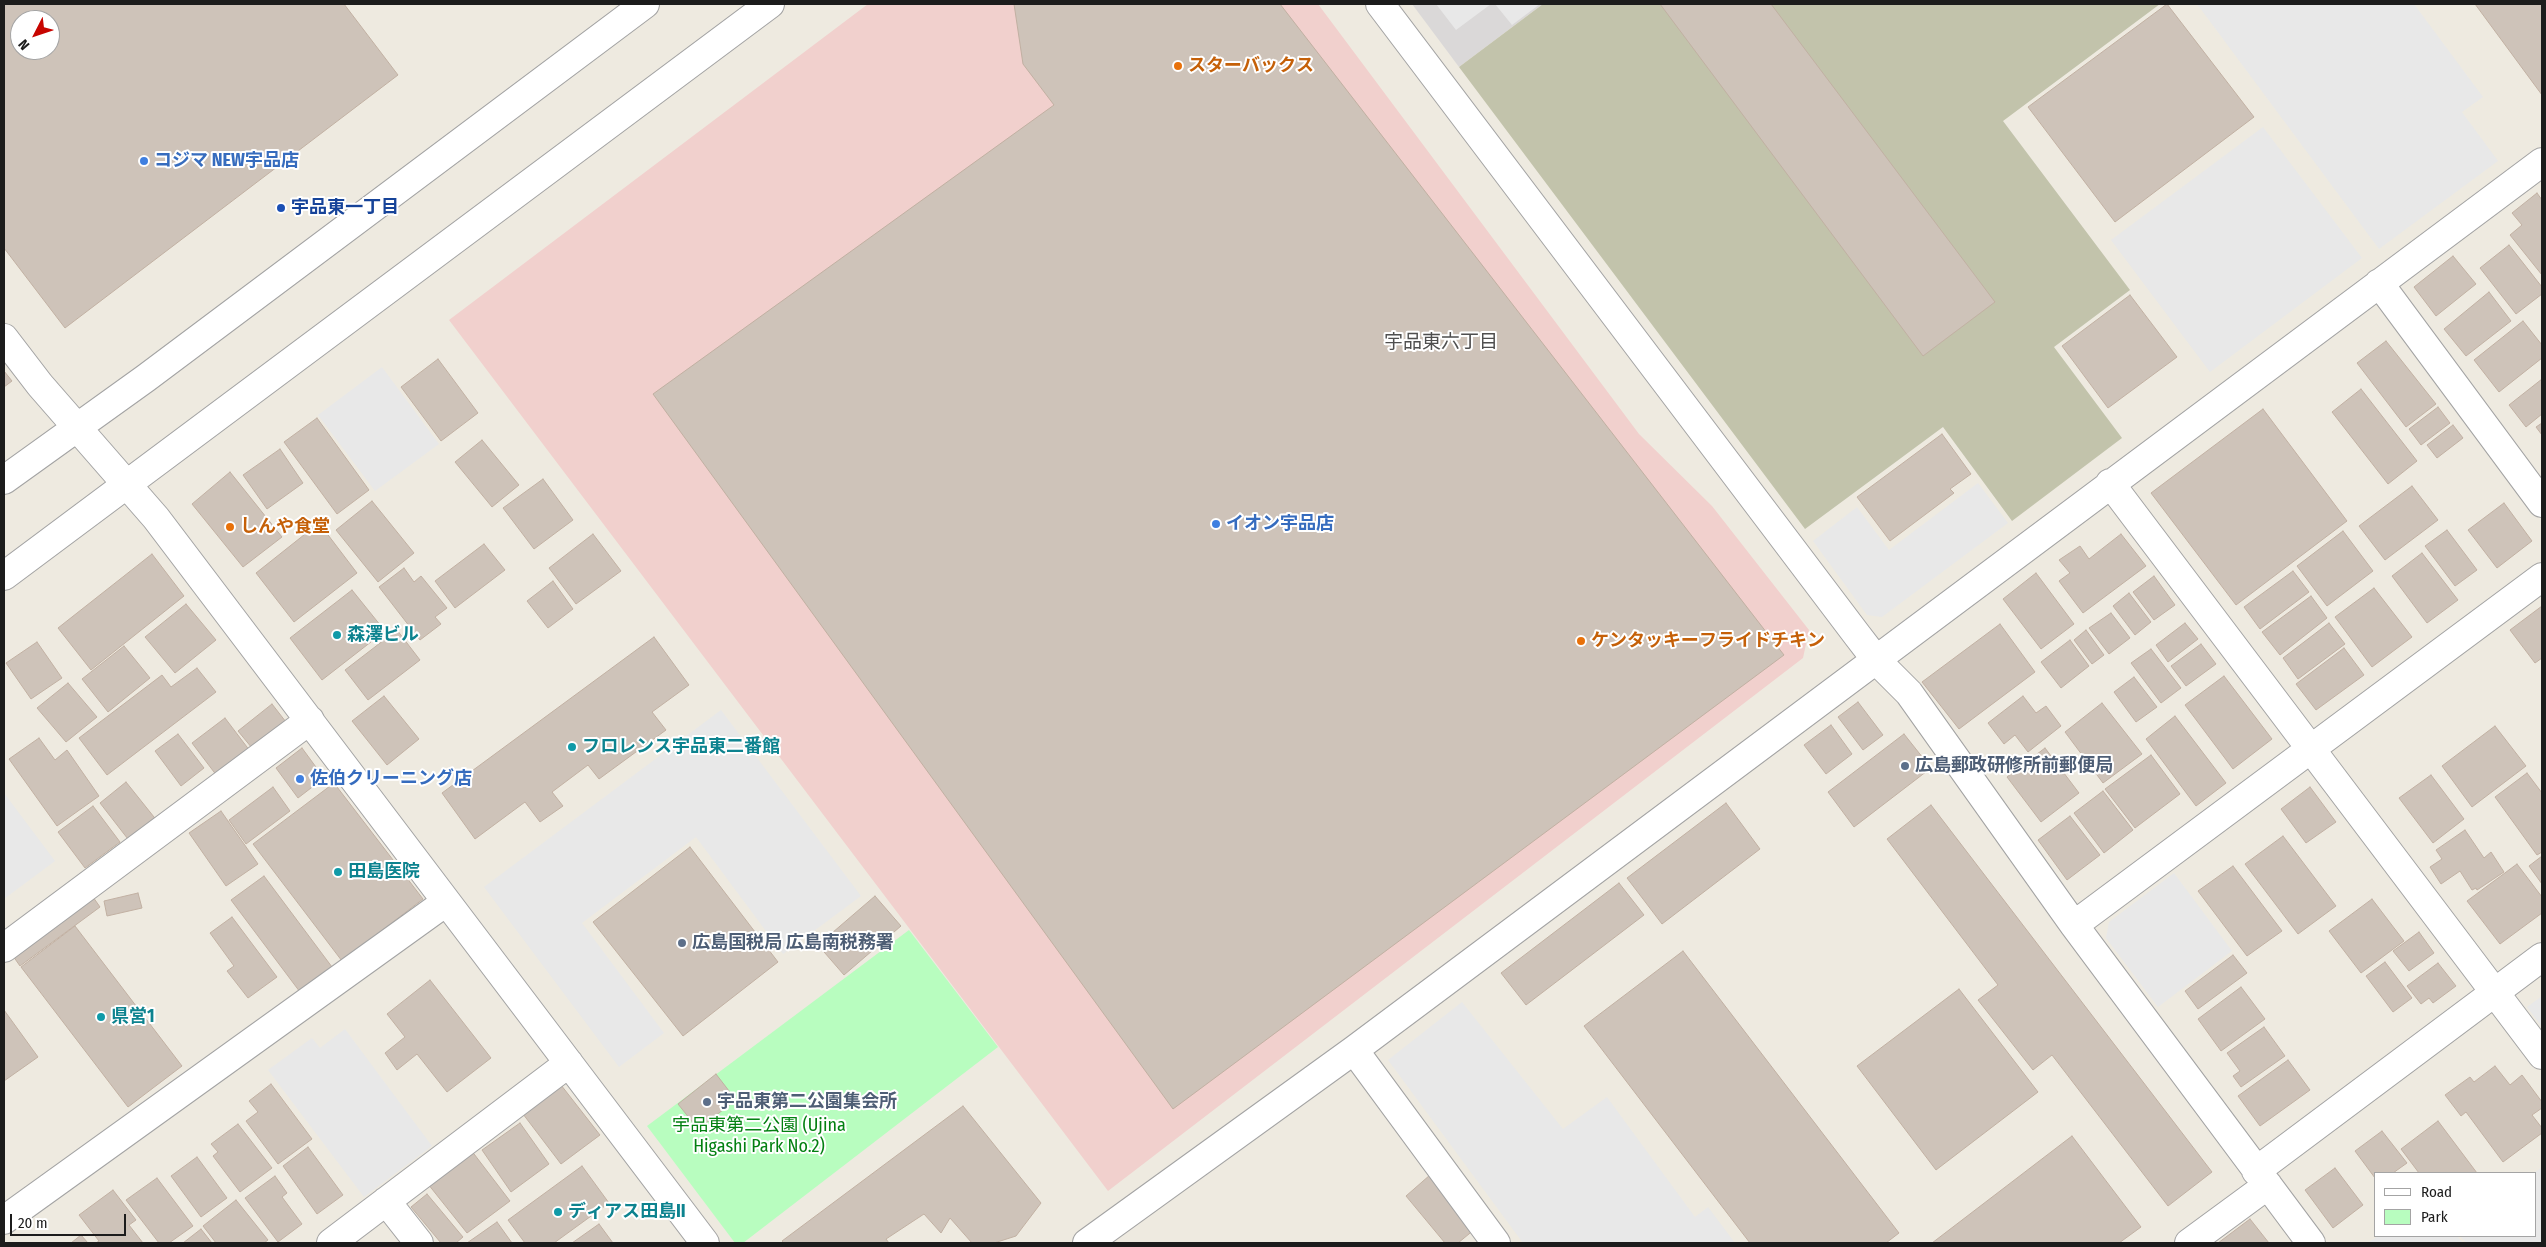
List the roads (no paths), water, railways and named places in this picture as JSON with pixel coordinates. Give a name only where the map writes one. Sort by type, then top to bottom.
[{"type":"street","points":[[4,480],[78,427],[645,4]]},
{"type":"street","points":[[4,576],[770,4]]},
{"type":"street","points":[[1380,4],[1877,661],[1909,693],[2074,925],[2311,1243]]},
{"type":"street","points":[[1087,1243],[1354,1050],[1877,661],[2110,483],[2542,162]]},
{"type":"street","points":[[2379,283],[2542,503]]},
{"type":"street","points":[[4,338],[40,385],[127,483],[310,720],[705,1243]]},
{"type":"street","points":[[2110,483],[2542,1055]]},
{"type":"street","points":[[2074,925],[2542,577]]},
{"type":"street","points":[[4,948],[310,720]]},
{"type":"street","points":[[4,1220],[446,902]]},
{"type":"street","points":[[2189,1243],[2262,1178],[2495,992],[2542,957]]},
{"type":"street","points":[[1354,1050],[1496,1243]]},
{"type":"street","points":[[331,1243],[568,1063]]},
{"type":"street","points":[[386,1201],[419,1243]]},
{"type":"place","name":"スターバックス","points":[[1178,66]]},
{"type":"place","name":"コジマ NEW宇品店","points":[[144,161]]},
{"type":"place","name":"宇品東一丁目","points":[[281,208]]},
{"type":"place","name":"イオン宇品店","points":[[1216,524]]},
{"type":"place","name":"しんや食堂","points":[[230,527]]},
{"type":"place","name":"森澤ビル","points":[[337,635]]},
{"type":"place","name":"ケンタッキーフライドチキン","points":[[1581,641]]},
{"type":"place","name":"フロレンス宇品東二番館","points":[[572,747]]},
{"type":"place","name":"広島郵政研修所前郵便局","points":[[1905,766]]},
{"type":"place","name":"佐伯クリーニング店","points":[[300,779]]},
{"type":"place","name":"田島医院","points":[[338,872]]},
{"type":"place","name":"広島国税局 広島南税務署","points":[[682,943]]},
{"type":"place","name":"県営1","points":[[101,1017]]},
{"type":"place","name":"宇品東第二公園集会所","points":[[707,1102]]},
{"type":"place","name":"ディアス田島II","points":[[558,1212]]},
{"type":"district","name":"宇品東六丁目","points":[[1441,343]]},
{"type":"park label","name":"宇品東第二公園 (Ujina Higashi Park No.2)","points":[[759,1136]]}]
